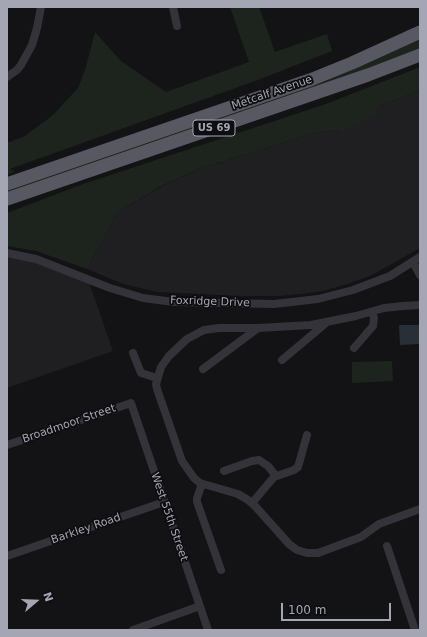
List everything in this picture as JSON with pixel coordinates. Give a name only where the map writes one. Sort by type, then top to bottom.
[{"type":"highway","name":"Metcalf Avenue","points":[[7,184],[310,80],[352,63],[420,32]]},
{"type":"highway","name":"Metcalf Avenue","points":[[7,199],[420,55]]},
{"type":"street","points":[[7,77],[21,65],[32,45],[41,7]]},
{"type":"street","points":[[173,7],[177,26]]},
{"type":"street","name":"Foxridge Drive","points":[[7,253],[36,259],[110,288],[143,298],[174,302],[274,304],[318,300],[353,290],[383,279],[417,260],[420,276]]},
{"type":"street","points":[[420,305],[384,308],[326,323],[288,327],[218,328],[197,333],[182,343],[162,364],[157,388],[182,461],[194,478],[202,484],[238,494],[252,503],[291,547],[313,554],[361,537],[379,524],[420,510]]},
{"type":"street","points":[[354,348],[374,326],[372,312]]},
{"type":"street","points":[[282,360],[326,323]]},
{"type":"street","points":[[203,369],[258,328]]},
{"type":"street","points":[[133,353],[141,373],[158,378]]},
{"type":"street","name":"Broadmoor Street","points":[[7,445],[131,403]]},
{"type":"street","name":"West 55th Street","points":[[131,403],[208,630]]},
{"type":"street","points":[[252,503],[276,476],[294,470],[298,467],[308,435]]},
{"type":"street","points":[[224,471],[259,460],[268,466],[276,476]]},
{"type":"street","points":[[202,484],[197,500],[221,570]]},
{"type":"street","name":"Barkley Road","points":[[7,556],[164,502]]},
{"type":"street","points":[[387,546],[415,630]]},
{"type":"street","points":[[133,630],[200,606]]},
{"type":"shaded area","points":[[230,7],[259,7],[275,52],[327,34],[332,51],[255,81],[10,169],[15,172],[7,175],[7,143],[25,136],[53,115],[78,88],[85,70],[95,32],[121,61],[166,92],[249,62]]},
{"type":"shaded area","points":[[420,37],[420,49],[358,73],[7,194],[7,189]]},
{"type":"shaded area","points":[[420,67],[420,90],[377,107],[376,115],[342,132],[338,130],[314,133],[201,168],[159,187],[117,213],[87,269],[36,251],[7,246],[7,213],[83,184],[326,104]]},
{"type":"shaded area","points":[[420,90],[420,248],[372,275],[323,291],[279,296],[238,296],[157,292],[123,284],[87,269],[117,213],[160,187],[201,168],[314,133],[339,130],[377,107]]},
{"type":"shaded area","points":[[7,255],[31,260],[89,282],[113,351],[7,388]]},
{"type":"shaded area","points":[[399,325],[420,325],[420,344],[400,345]]},
{"type":"shaded area","points":[[392,361],[393,381],[352,383],[352,362]]}]
